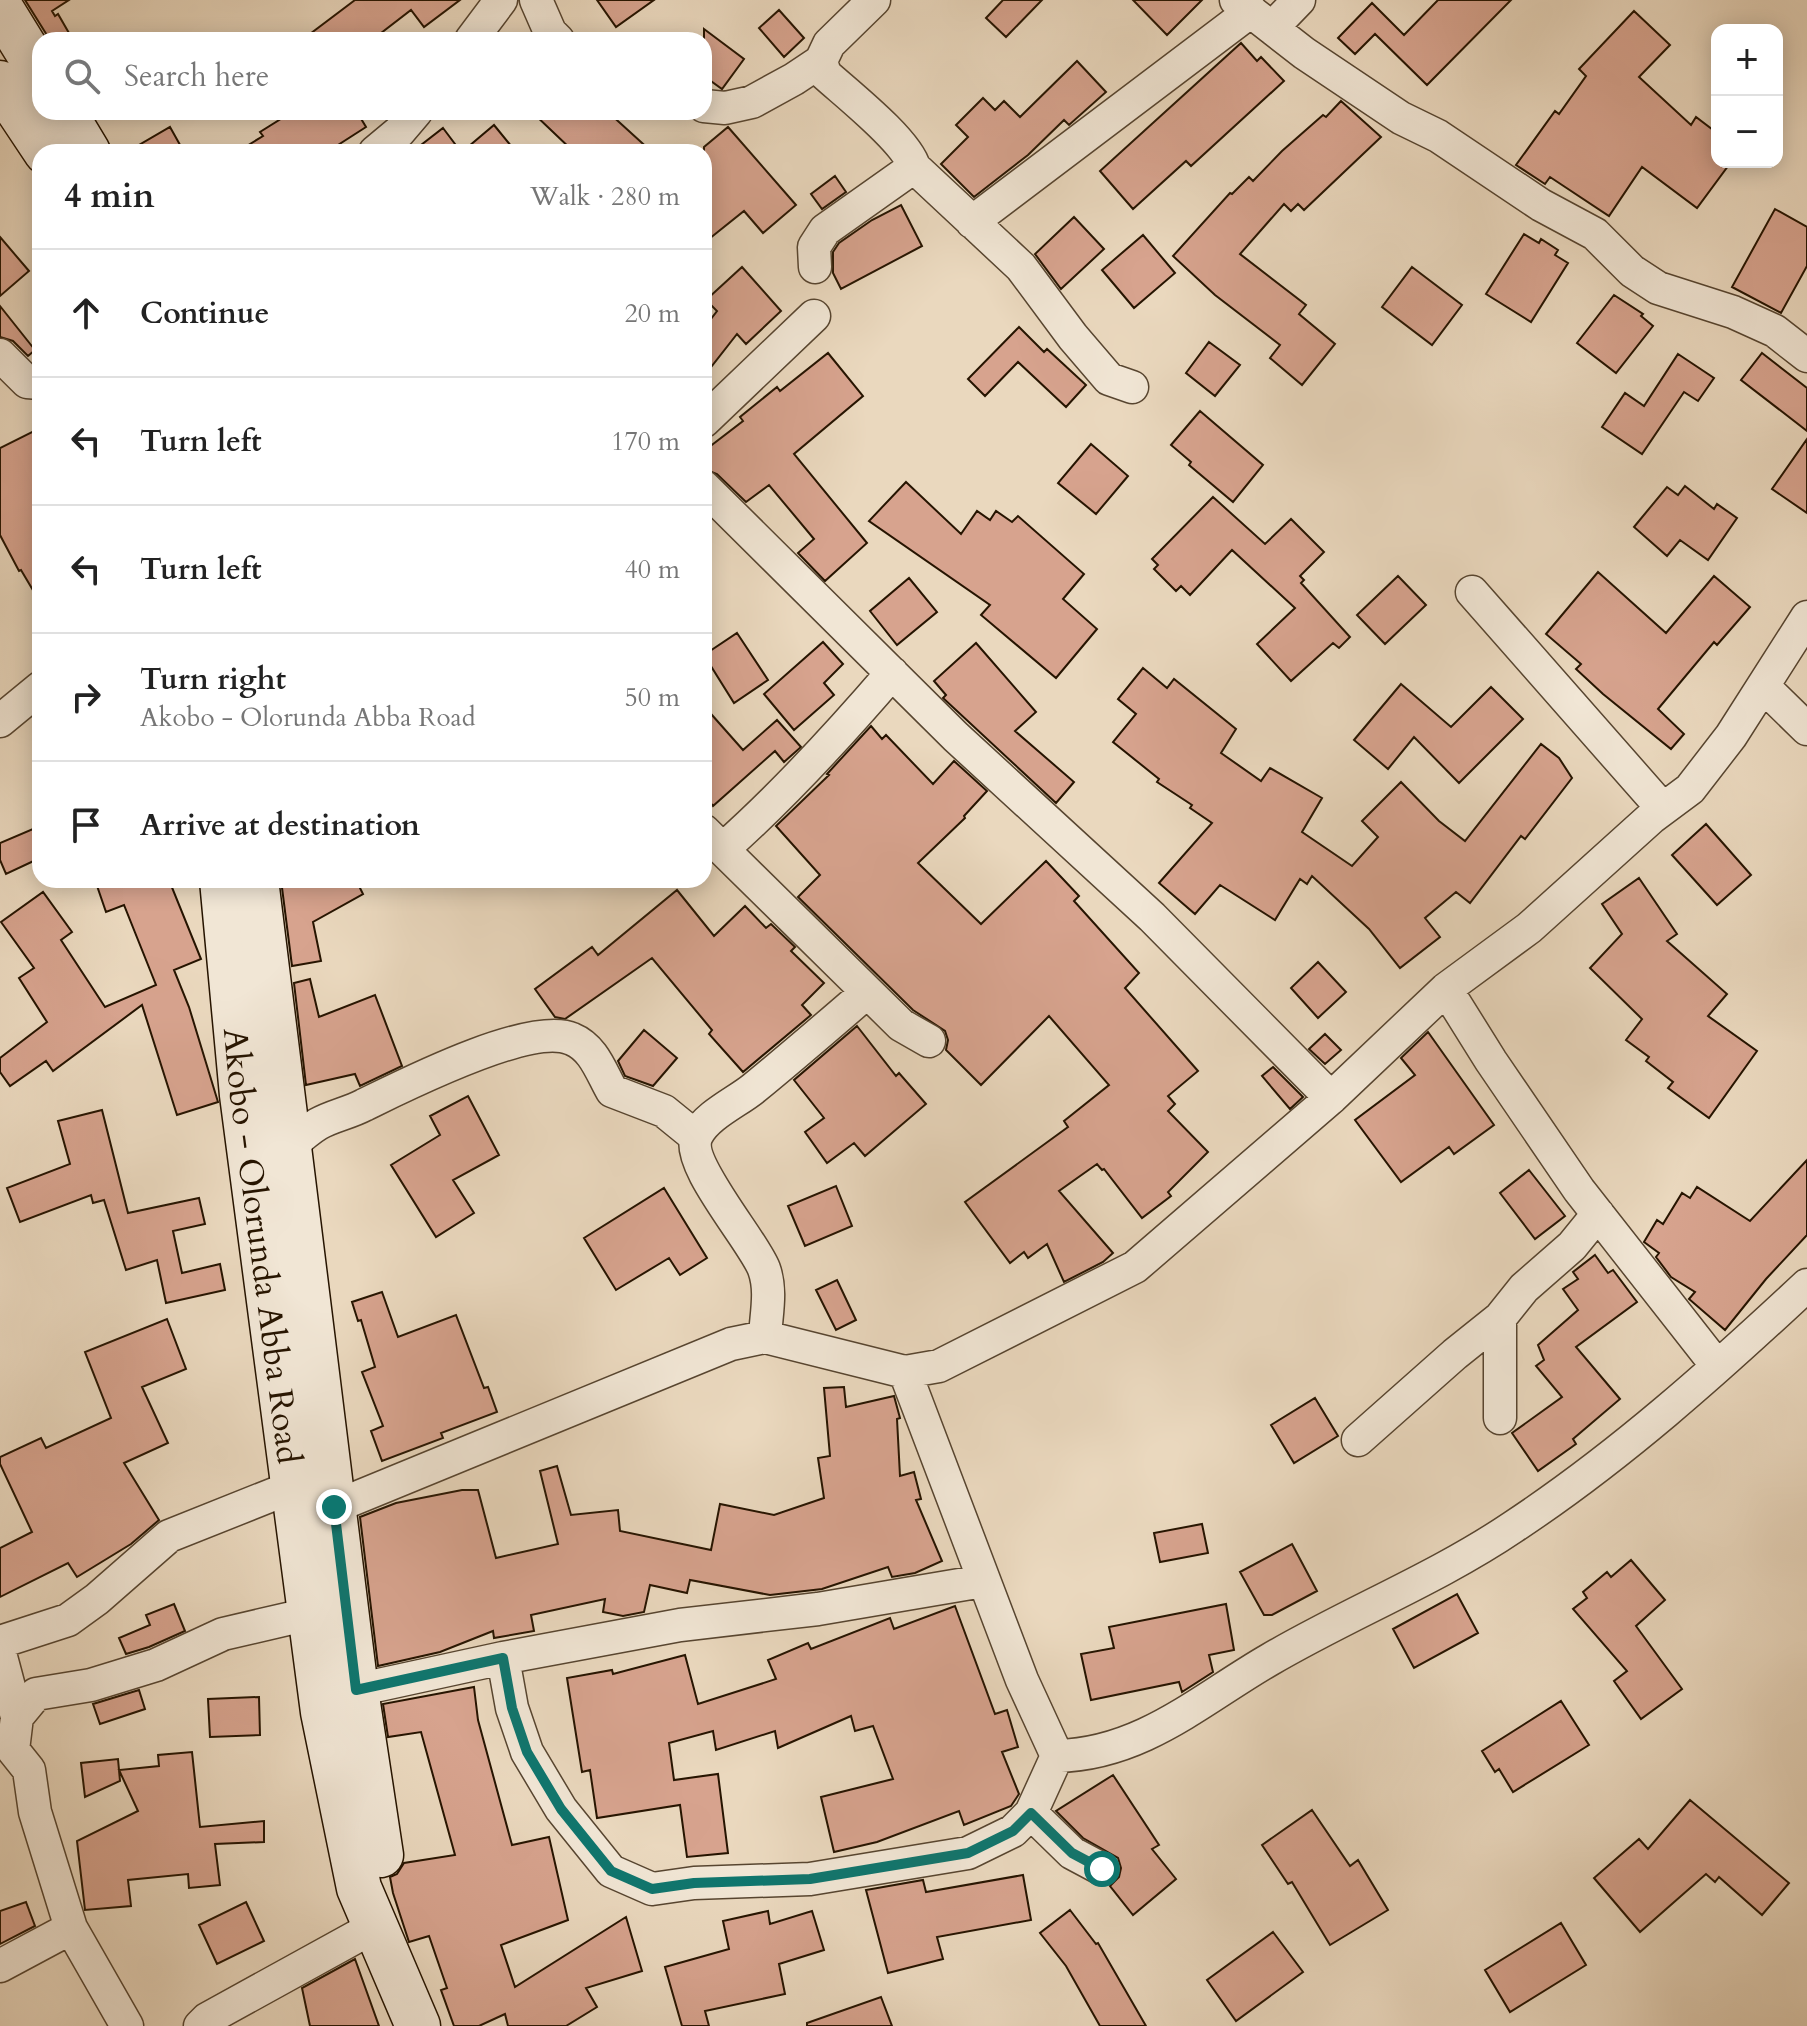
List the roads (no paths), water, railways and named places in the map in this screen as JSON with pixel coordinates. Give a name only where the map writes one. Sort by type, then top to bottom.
[{"type":"main road","points":[[6,28],[32,62]]},
{"type":"main road","points":[[0,83],[41,144]]},
{"type":"main road","points":[[69,120],[83,144]]},
{"type":"main road","name":"Akobo - Olorunda Abba Road","points":[[223,888],[242,1095],[323,1712],[356,1873],[374,1927],[418,2026]]},
{"type":"main road","name":"Akobo - Olorunda Abba Road","points":[[257,888],[356,1690],[383,1872],[397,1923],[443,2026]]},
{"type":"street","points":[[477,32],[501,0]]},
{"type":"street","points":[[536,0],[550,32]]},
{"type":"street","points":[[712,107],[725,108],[752,102],[821,61],[829,44],[874,0]]},
{"type":"street","points":[[972,222],[1253,13],[1299,0]]},
{"type":"street","points":[[1253,13],[1304,53],[1401,118],[1438,136],[1541,205],[1595,234],[1632,271],[1658,288],[1733,312],[1775,331],[1807,356]]},
{"type":"street","points":[[821,61],[825,74],[888,133],[912,160],[914,167],[1021,267],[1109,379],[1132,387]]},
{"type":"street","points":[[385,144],[409,120]]},
{"type":"street","points":[[815,267],[814,247],[825,230],[914,167]]},
{"type":"street","points":[[712,413],[814,316]]},
{"type":"street","points":[[0,355],[22,387]]},
{"type":"street","points":[[712,495],[956,737],[1152,917],[1331,1098]]},
{"type":"street","points":[[1472,592],[1663,809]]},
{"type":"street","points":[[334,1507],[731,1344],[765,1337],[905,1372],[939,1366],[1135,1267],[1331,1098],[1446,989],[1529,928],[1663,809],[1690,789],[1731,736],[1807,617]]},
{"type":"street","points":[[892,673],[776,802],[713,840],[866,993],[901,1025],[929,1041]]},
{"type":"street","points":[[1763,686],[1807,729]]},
{"type":"street","points":[[0,721],[32,695]]},
{"type":"street","points":[[1446,989],[1491,1061],[1598,1214],[1717,1366]]},
{"type":"street","points":[[765,1337],[768,1292],[764,1270],[744,1233],[709,1183],[696,1153],[696,1137],[707,1123],[866,993]]},
{"type":"street","points":[[289,1147],[319,1124],[389,1092],[520,1040],[545,1036],[569,1037],[588,1047],[612,1091],[664,1111],[696,1137]]},
{"type":"street","points":[[1358,1440],[1500,1318],[1524,1288],[1572,1246],[1598,1214]]},
{"type":"street","points":[[1057,1756],[1077,1756],[1120,1746],[1190,1712],[1268,1660],[1432,1577],[1512,1528],[1587,1475],[1691,1391],[1807,1285]]},
{"type":"street","points":[[1500,1318],[1500,1418]]},
{"type":"street","points":[[503,1658],[512,1708],[527,1752],[561,1809],[611,1871],[652,1889],[694,1883],[810,1879],[968,1853],[1013,1831],[1031,1813],[1057,1756],[1022,1680],[905,1372]]},
{"type":"street","points":[[0,1642],[68,1620],[169,1536],[292,1487]]},
{"type":"street","points":[[356,1690],[503,1658],[680,1625],[818,1609],[983,1581]]},
{"type":"street","points":[[17,1717],[36,1694],[91,1685],[156,1665],[223,1634],[309,1614]]},
{"type":"street","points":[[0,1653],[17,1717],[13,1750],[29,1770],[35,1812],[71,1928],[127,2026]]},
{"type":"street","points":[[1031,1813],[1072,1853],[1102,1869]]},
{"type":"street","points":[[200,2026],[207,2019],[374,1927]]},
{"type":"street","points":[[0,1966],[71,1928]]}]
